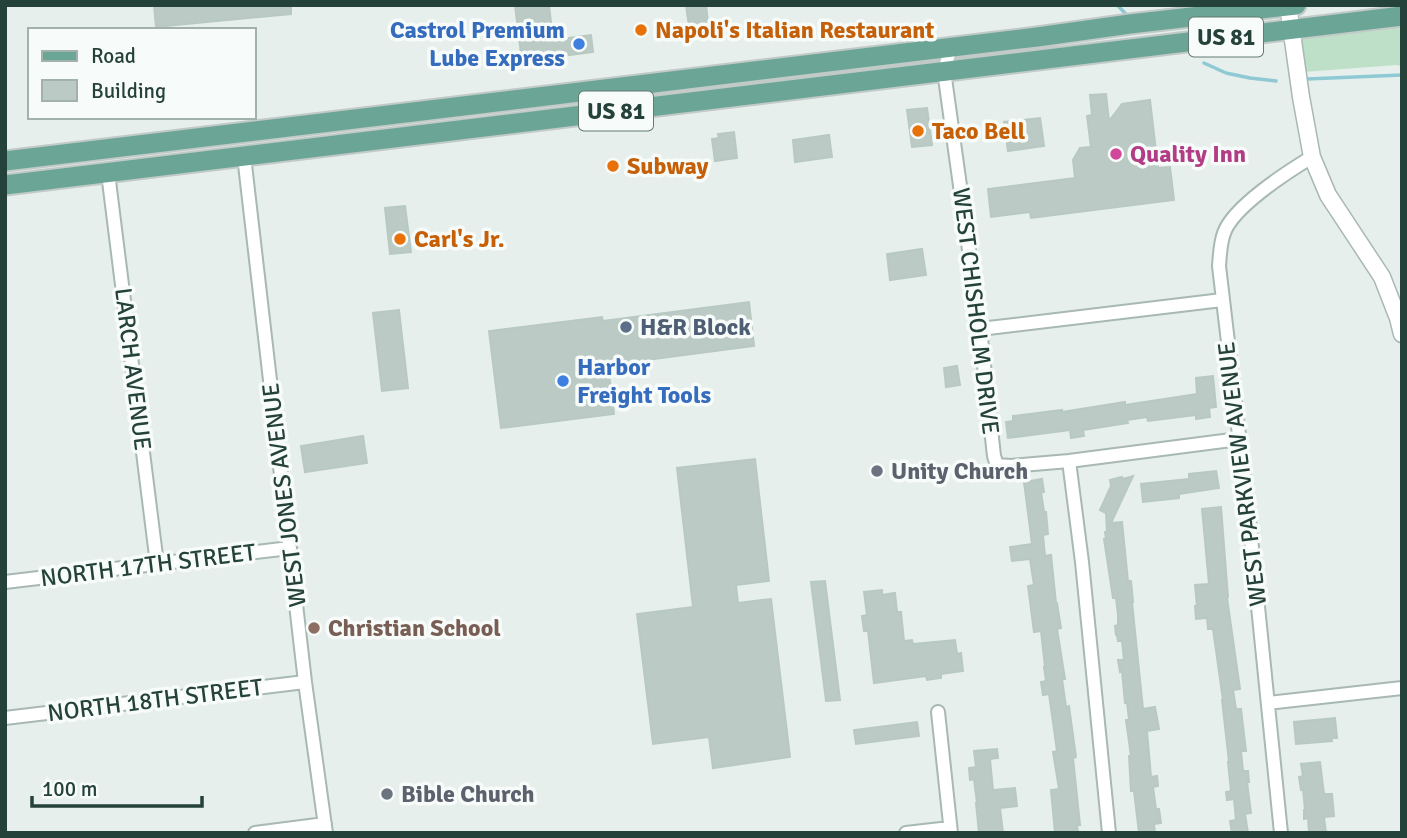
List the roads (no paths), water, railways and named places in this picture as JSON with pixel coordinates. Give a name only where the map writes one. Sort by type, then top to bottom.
[{"type":"main road","name":"US 81","points":[[5,162],[1037,37],[1130,23],[1296,5]]},
{"type":"main road","name":"US 81","points":[[5,185],[1402,16]]},
{"type":"main road","points":[[404,113],[407,136]]},
{"type":"main road","points":[[203,137],[206,161]]},
{"type":"street","points":[[1288,6],[1311,157],[1328,195],[1382,277],[1402,334]]},
{"type":"street","name":"WEST CHISHOLM DRIVE","points":[[951,47],[944,71],[980,329],[994,456],[997,465],[1011,467],[1069,461]]},
{"type":"street","name":"WEST JONES AVENUE","points":[[244,156],[305,682],[325,829]]},
{"type":"street","name":"WEST PARKVIEW AVENUE","points":[[1280,833],[1219,266],[1224,232],[1237,212],[1284,174],[1311,157]]},
{"type":"street","name":"LARCH AVENUE","points":[[108,173],[157,564]]},
{"type":"street","points":[[980,329],[1222,300]]},
{"type":"street","points":[[1109,833],[1083,570],[1069,461],[1239,439]]},
{"type":"street","name":"NORTH 17TH STREET","points":[[5,582],[290,548]]},
{"type":"street","name":"NORTH 18TH STREET","points":[[5,718],[305,682]]},
{"type":"street","points":[[1268,704],[1402,688]]},
{"type":"street","points":[[906,833],[951,830],[938,712]]},
{"type":"street","points":[[255,833],[325,829]]},
{"type":"waterway","points":[[1117,5],[1125,13]]},
{"type":"waterway","points":[[1204,63],[1226,73],[1276,81]]},
{"type":"waterway","points":[[1307,79],[1402,75]]},
{"type":"place","name":"Napoli's Italian Restaurant","points":[[641,30]]},
{"type":"place","name":"Castrol Premium Lube Express","points":[[579,44]]},
{"type":"place","name":"Taco Bell","points":[[918,131]]},
{"type":"place","name":"Quality Inn","points":[[1116,154]]},
{"type":"place","name":"Subway","points":[[613,166]]},
{"type":"place","name":"Carl's Jr.","points":[[400,239]]},
{"type":"place","name":"H&R Block","points":[[626,327]]},
{"type":"place","name":"Harbor Freight Tools","points":[[563,381]]},
{"type":"place","name":"Unity Church","points":[[877,471]]},
{"type":"place","name":"Christian School","points":[[314,628]]},
{"type":"place","name":"Bible Church","points":[[387,794]]}]
